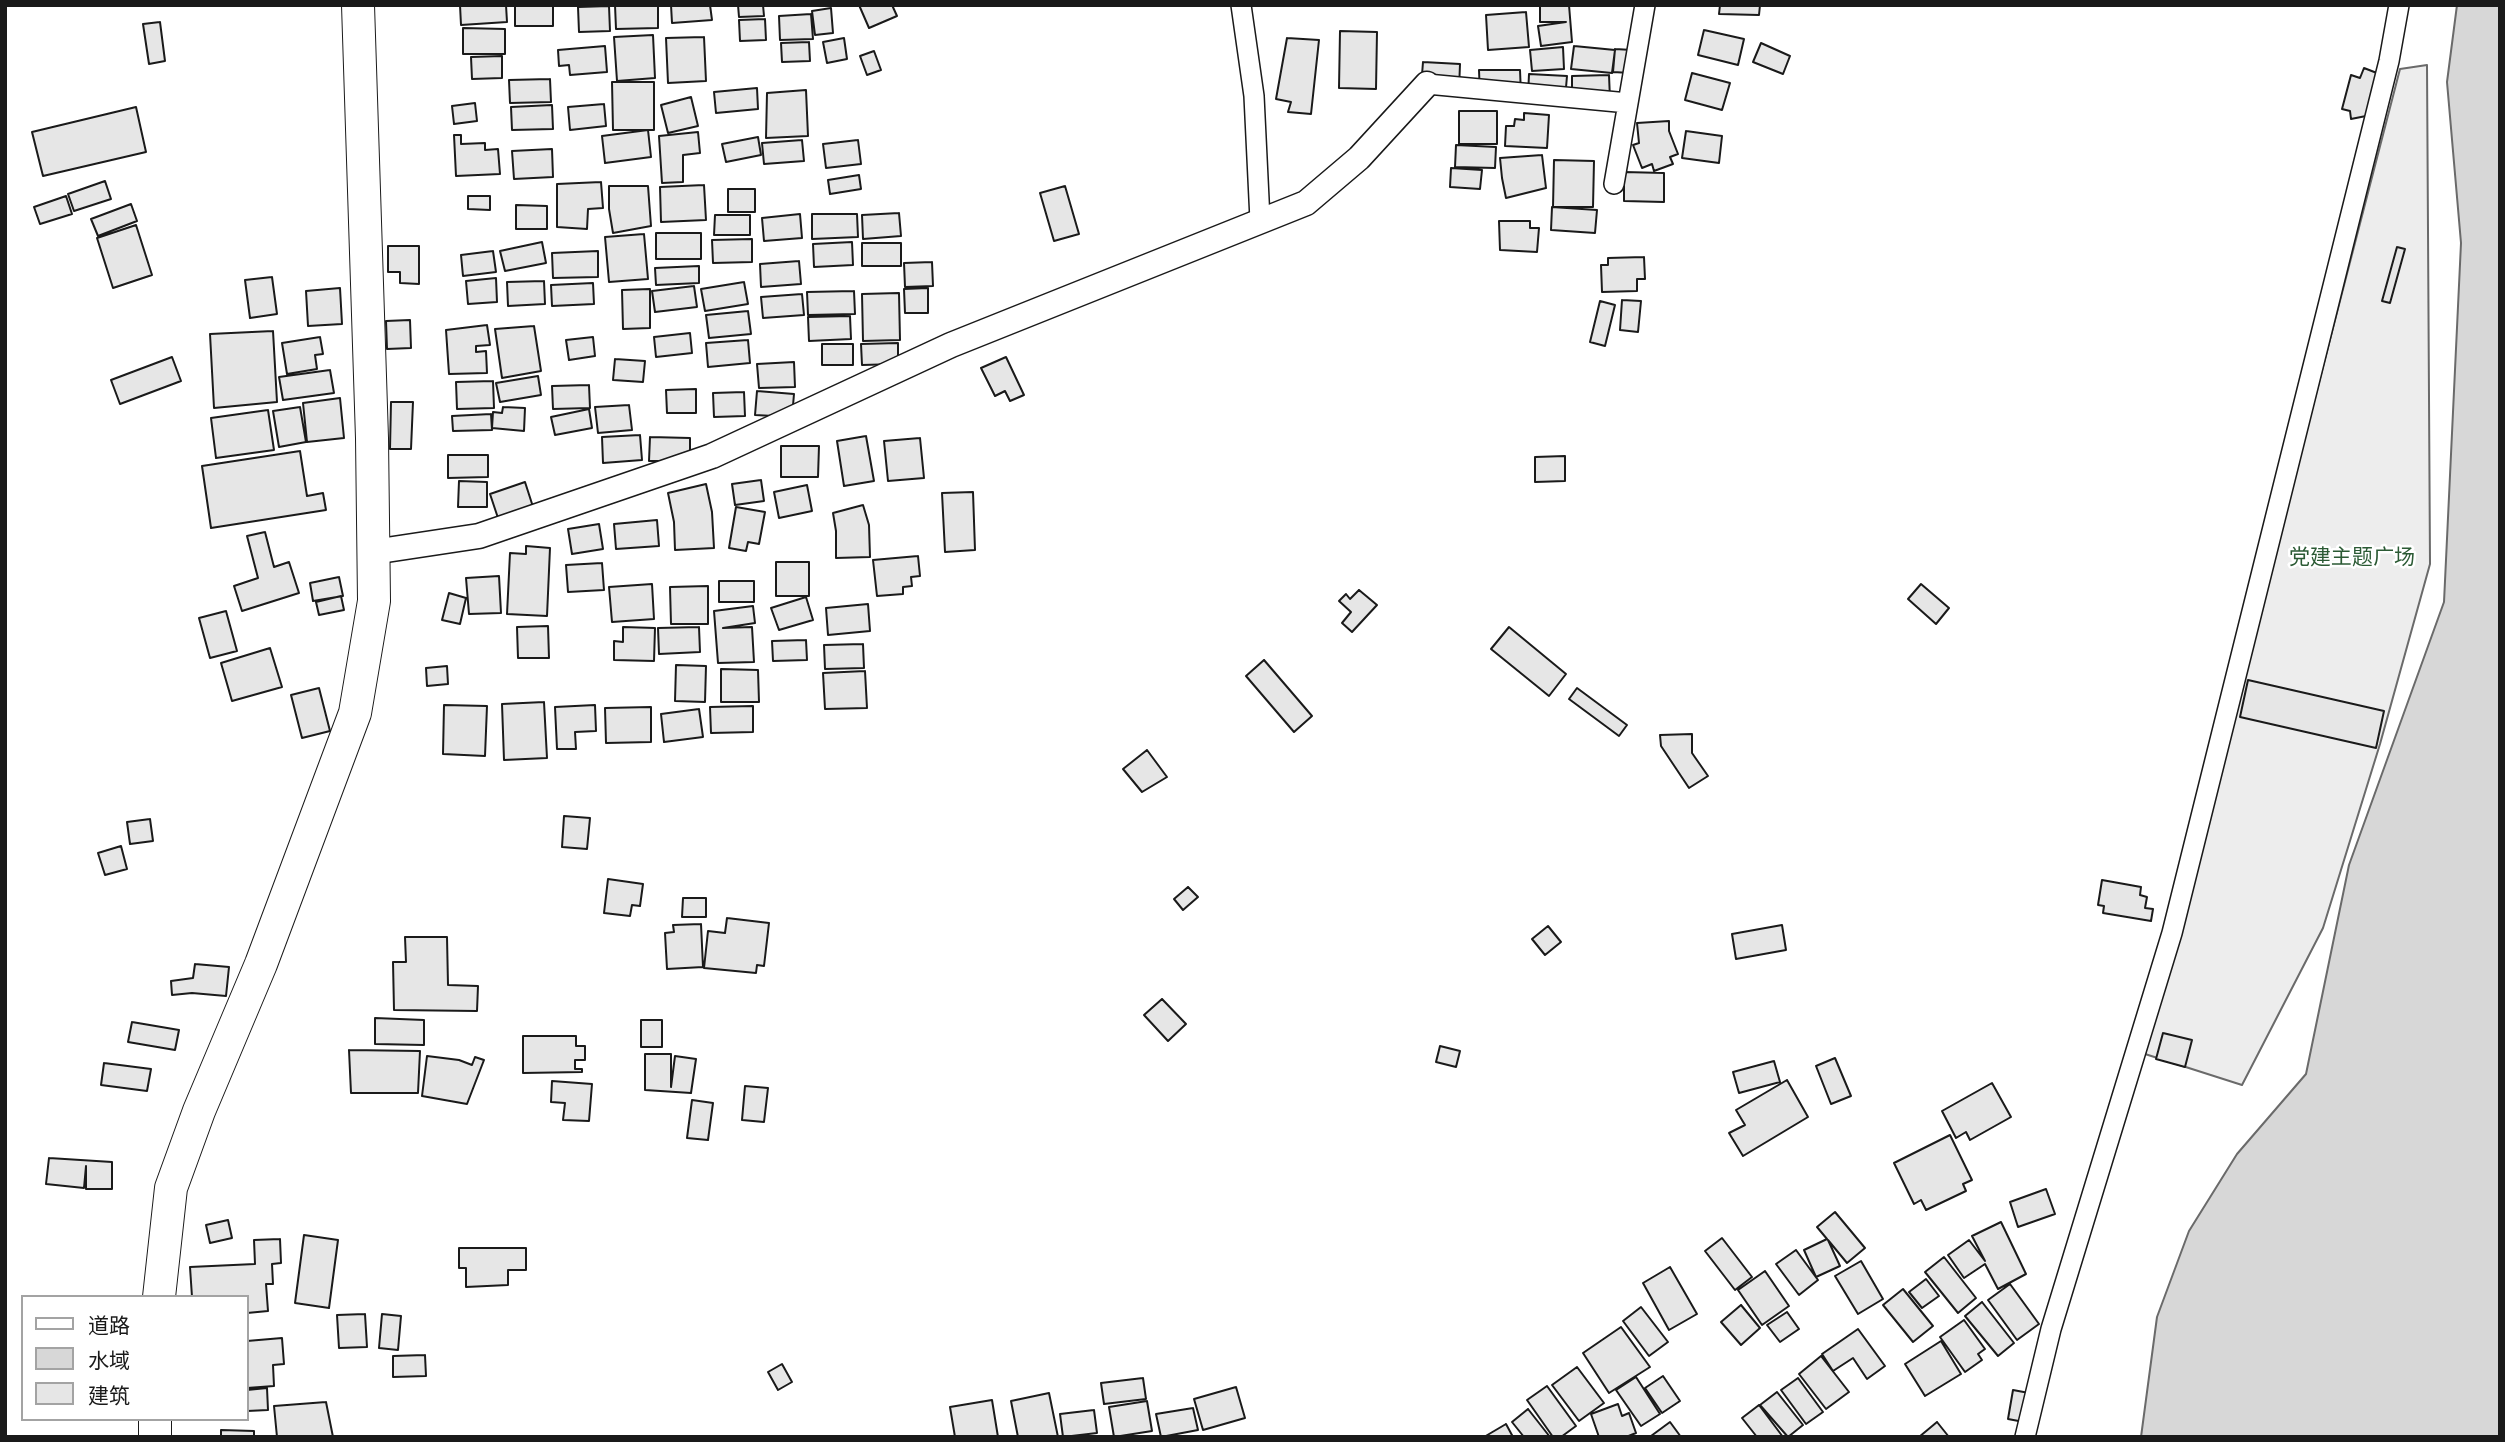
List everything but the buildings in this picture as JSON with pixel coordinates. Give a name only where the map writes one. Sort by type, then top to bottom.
[{"type":"main road","points":[[159,1295],[172,1188],[199,1111],[261,964],[355,713],[374,601],[358,5]]},
{"type":"street","points":[[1241,5],[1254,96],[1260,220]]},
{"type":"street","points":[[1614,184],[1645,5]]},
{"type":"street","points":[[2025,1437],[2051,1329],[2172,933],[2389,61],[2399,5]]},
{"type":"street","points":[[373,552],[478,536],[712,456],[951,345],[1306,202],[1359,158],[1427,84],[1628,103]]},
{"type":"shaded area","name":"党建主题广场","points":[[2427,65],[2430,564],[2380,744],[2323,928],[2242,1085],[2145,1054],[2400,69]]},
{"type":"water","points":[[2457,5],[2500,5],[2500,1437],[2141,1437],[2157,1317],[2189,1231],[2237,1154],[2306,1074],[2349,865],[2444,602],[2461,243],[2447,82]]}]
